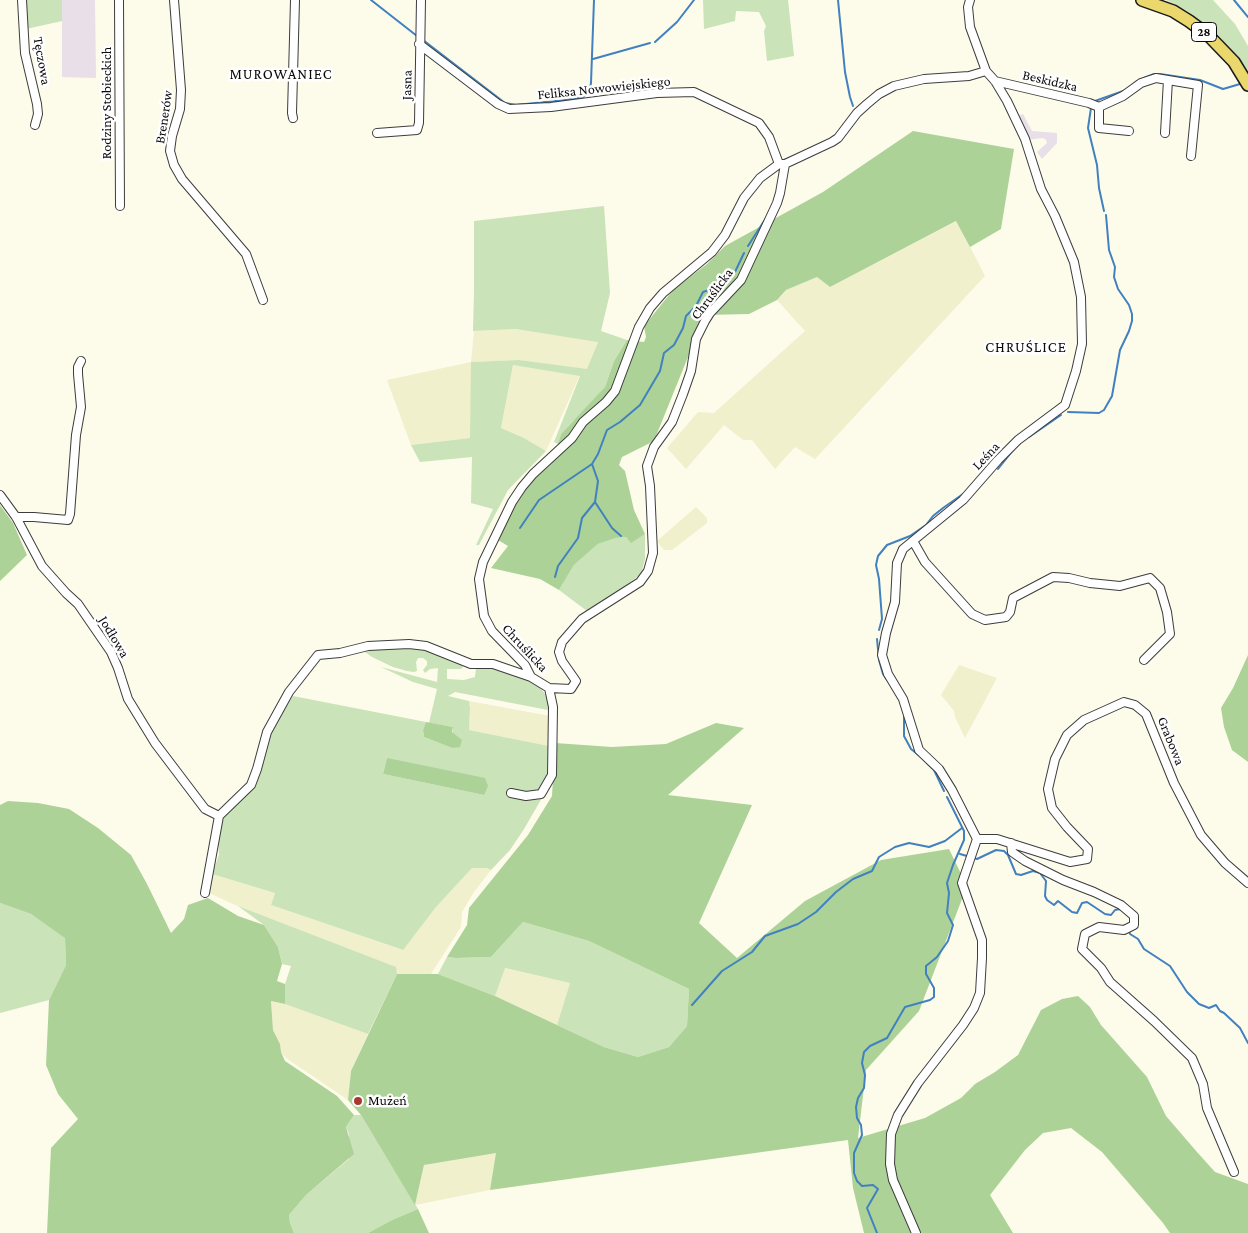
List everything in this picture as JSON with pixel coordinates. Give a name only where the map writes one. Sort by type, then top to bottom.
[{"type":"main road","name":"28","points":[[1142,0],[1173,11],[1208,35],[1234,62],[1248,85]]},
{"type":"street","name":"Tęczowa","points":[[22,0],[26,54],[38,104],[35,125]]},
{"type":"street","name":"Rodziny Stobieckich","points":[[119,0],[120,206]]},
{"type":"street","name":"Brenerów","points":[[174,0],[181,90],[180,109],[172,136],[170,151],[174,165],[182,178],[246,254],[263,300]]},
{"type":"street","points":[[294,118],[292,113],[295,0]]},
{"type":"street","name":"Jasna","points":[[377,132],[417,130],[419,123],[421,0]]},
{"type":"street","points":[[970,0],[968,7],[970,27],[986,72]]},
{"type":"street","name":"Feliksa Nowowiejskiego","points":[[420,41],[498,104],[509,109],[551,108],[658,93],[694,92],[759,123],[769,137],[782,164]]},
{"type":"street","name":"Leśna","points":[[979,839],[939,769],[919,750],[903,699],[888,674],[882,655],[886,632],[896,602],[897,563],[903,549],[963,500],[1018,440],[1064,405],[1076,371],[1082,344],[1081,297],[1074,262],[1055,216],[1041,189],[1025,139],[1007,101],[995,81],[986,72]]},
{"type":"street","name":"Chruślicka","points":[[782,164],[780,193],[777,203],[741,280],[710,314],[696,339],[690,371],[683,394],[672,422],[654,447],[647,466],[650,486],[653,553],[648,571],[640,582],[582,619],[562,642],[559,652],[562,661],[576,681],[571,689],[549,688],[531,677],[525,665],[492,631],[484,616],[478,579],[483,562],[502,520],[522,487],[533,474],[572,438],[591,414],[606,402],[615,391],[638,327],[650,308],[663,293],[712,252],[725,235],[744,198],[760,178],[782,164],[838,138],[857,113],[879,94],[894,86],[924,79],[969,76],[986,72]]},
{"type":"street","points":[[1129,131],[1099,128],[1095,105],[1123,96],[1141,83],[1156,78],[1198,85],[1190,156]]},
{"type":"street","points":[[1165,133],[1168,80]]},
{"type":"street","name":"Beskidzka","points":[[995,81],[1095,105]]},
{"type":"street","points":[[16,517],[68,520],[76,435],[81,407],[78,367],[80,361]]},
{"type":"street","name":"Jodłowa","points":[[0,495],[16,517],[42,566],[66,594],[78,604],[111,652],[128,699],[154,742],[205,809],[219,816]]},
{"type":"street","points":[[913,541],[925,562],[972,614],[985,620],[1006,618],[1010,612],[1013,598],[1053,577],[1120,586],[1150,578],[1160,588],[1167,612],[1170,634],[1144,660]]},
{"type":"street","points":[[205,892],[219,816],[251,784],[267,732],[289,692],[318,655],[340,653],[368,646],[409,644],[426,646],[472,664],[493,664],[531,677]]},
{"type":"street","points":[[511,793],[526,796],[540,794],[552,775],[553,707],[549,688]]},
{"type":"street","name":"Grabowa","points":[[979,839],[997,839],[1070,862],[1087,859],[1088,849],[1052,808],[1048,789],[1055,760],[1067,736],[1084,720],[1124,702],[1135,704],[1146,714],[1174,782],[1201,835],[1225,863],[1248,883]]},
{"type":"street","points":[[916,1233],[893,1180],[890,1164],[891,1134],[898,1115],[918,1083],[963,1025],[974,1008],[980,993],[982,940],[962,882],[979,839]]},
{"type":"street","points":[[1011,843],[1012,852],[1026,861],[1063,880],[1121,905],[1134,916],[1134,925],[1124,930],[1099,927],[1085,934],[1082,948],[1101,968],[1110,982],[1154,1020],[1192,1058],[1203,1084],[1207,1108],[1234,1172]]},
{"type":"shaded area","points":[[62,0],[95,0],[96,78],[62,77]]},
{"type":"shaded area","points":[[1023,114],[1032,131],[1057,133],[1057,143],[1042,159],[1037,152],[1047,143],[1046,140],[1043,138],[1026,140],[1017,116]]},
{"type":"green space","points":[[23,0],[62,0],[62,21],[26,29]]},
{"type":"green space","points":[[703,0],[788,0],[794,56],[767,61],[764,31],[766,26],[759,12],[736,11],[735,21],[704,29]]},
{"type":"green space","points":[[1166,0],[1213,0],[1235,24],[1248,46],[1248,74],[1238,58],[1219,36],[1187,11]]},
{"type":"green space","points":[[913,131],[1014,149],[1001,229],[970,247],[956,221],[830,287],[817,277],[786,290],[777,300],[749,314],[705,315],[654,441],[622,457],[619,465],[625,471],[634,510],[645,534],[631,543],[626,537],[598,544],[574,565],[559,590],[540,579],[491,568],[508,546],[498,540],[507,517],[532,480],[552,463],[561,434],[605,387],[614,361],[627,340],[644,342],[646,337],[644,326],[673,290],[707,264],[725,246],[823,192]]},
{"type":"green space","points":[[604,206],[610,293],[601,331],[627,340],[614,361],[605,387],[561,434],[558,444],[554,442],[580,376],[513,365],[501,428],[524,438],[546,451],[508,490],[479,545],[476,545],[493,509],[471,503],[472,457],[420,462],[411,445],[470,438],[471,362],[519,360],[587,369],[598,342],[516,329],[473,331],[474,221]]},
{"type":"green space","points":[[957,221],[985,276],[815,459],[795,447],[775,469],[752,440],[743,440],[724,425],[686,469],[667,448],[698,412],[714,413],[805,331],[777,300],[786,290],[817,277],[830,287]]},
{"type":"green space","points":[[516,329],[598,341],[587,370],[519,360],[472,362],[470,438],[411,445],[387,380],[471,362],[474,331]]},
{"type":"green space","points":[[513,365],[580,375],[546,451],[524,438],[501,428]]},
{"type":"green space","points":[[0,505],[13,523],[27,555],[0,581]]},
{"type":"green space","points":[[696,507],[707,518],[707,523],[672,550],[664,550],[657,541]]},
{"type":"green space","points":[[645,534],[645,559],[641,574],[620,590],[587,611],[559,590],[574,565],[598,544],[626,537],[631,542]]},
{"type":"green space","points":[[406,647],[423,649],[462,664],[463,667],[461,669],[447,669],[447,679],[464,680],[475,677],[476,668],[489,665],[515,672],[538,685],[545,694],[550,707],[548,710],[455,692],[448,696],[469,701],[469,730],[549,746],[550,772],[546,791],[510,850],[491,870],[487,868],[472,868],[436,907],[403,950],[271,905],[275,893],[212,874],[219,855],[218,839],[225,813],[251,790],[266,737],[293,696],[426,722],[423,730],[424,737],[452,748],[453,727],[429,723],[437,689],[413,682],[381,667],[437,682],[438,668],[430,669],[425,673],[423,670],[427,665],[427,661],[423,658],[418,658],[416,662],[417,671],[407,671],[372,657],[365,652],[365,648]],"holes":[[[387,758],[484,795],[383,774]]]},
{"type":"green space","points":[[1248,655],[1248,762],[1232,750],[1224,727],[1221,708],[1233,688]]},
{"type":"green space","points":[[959,665],[997,678],[965,738],[954,711],[941,695]]},
{"type":"green space","points":[[469,701],[550,716],[549,746],[469,730]]},
{"type":"green space","points":[[426,722],[453,727],[452,732],[462,740],[460,747],[452,748],[424,737],[423,730]]},
{"type":"green space","points":[[716,723],[744,728],[668,795],[752,805],[699,923],[737,958],[805,901],[881,860],[949,849],[967,886],[919,1011],[866,1070],[858,1138],[925,1118],[961,1098],[975,1084],[1018,1055],[1041,1010],[1062,999],[1078,996],[1090,1007],[1101,1025],[1147,1077],[1166,1116],[1215,1172],[1248,1184],[1248,1233],[1170,1233],[1102,1152],[1071,1128],[1043,1133],[1025,1150],[990,1195],[1013,1233],[864,1233],[853,1188],[848,1140],[490,1190],[496,1153],[424,1165],[415,1205],[361,1115],[348,1100],[351,1071],[397,974],[438,974],[495,996],[604,1047],[638,1057],[669,1047],[687,1026],[689,989],[589,941],[523,922],[491,957],[447,957],[467,925],[469,908],[528,835],[552,796],[555,743],[612,747],[666,744]]},
{"type":"green space","points":[[387,758],[485,778],[488,786],[484,795],[383,774]]},
{"type":"green space","points":[[8,801],[38,803],[69,809],[98,828],[131,855],[171,933],[184,919],[188,905],[208,898],[238,916],[264,925],[278,947],[282,964],[277,981],[285,984],[285,1004],[271,1001],[273,1030],[285,1061],[337,1096],[354,1115],[346,1127],[354,1154],[306,1195],[289,1215],[294,1233],[47,1233],[51,1148],[78,1119],[58,1094],[46,1065],[49,1000],[66,965],[65,938],[31,914],[0,903],[0,805]]},
{"type":"green space","points":[[472,868],[487,868],[491,870],[462,912],[461,927],[431,974],[397,974],[395,967],[211,894],[209,887],[212,874],[275,893],[271,905],[402,950],[436,907]]},
{"type":"green space","points":[[0,903],[31,914],[65,937],[66,965],[49,1000],[0,1013]]},
{"type":"green space","points":[[238,906],[396,967],[397,974],[368,1034],[285,1004],[285,984],[291,966],[282,964],[278,947],[264,925]]},
{"type":"green space","points":[[523,922],[589,941],[689,989],[687,1026],[669,1047],[638,1057],[604,1047],[557,1025],[570,983],[505,968],[495,996],[438,974],[447,957],[491,957]]},
{"type":"green space","points":[[504,968],[570,983],[557,1025],[495,996]]},
{"type":"green space","points":[[271,1001],[285,1004],[368,1034],[351,1071],[348,1100],[286,1058],[281,1052],[280,1044],[273,1030]]},
{"type":"green space","points":[[354,1115],[361,1115],[418,1209],[368,1233],[294,1233],[289,1215],[306,1195],[349,1159],[349,1134],[346,1127]]},
{"type":"green space","points":[[497,1152],[490,1190],[415,1205],[424,1165]]},
{"type":"green space","points":[[418,1209],[429,1233],[368,1233],[392,1220]]},
{"type":"waterway","points":[[371,0],[417,36]]},
{"type":"waterway","points":[[423,40],[505,103],[516,105],[575,99],[583,97],[589,92],[591,83],[594,0]]},
{"type":"waterway","points":[[655,42],[677,22],[694,0]]},
{"type":"waterway","points":[[838,0],[845,72],[853,106]]},
{"type":"waterway","points":[[1234,0],[1248,17]]},
{"type":"waterway","points":[[593,59],[650,43]]},
{"type":"waterway","points":[[1144,78],[1160,74],[1200,80],[1223,89],[1240,84]]},
{"type":"waterway","points":[[1095,101],[1126,90],[1137,81]]},
{"type":"waterway","points":[[1091,108],[1088,128],[1097,165],[1104,211]]},
{"type":"waterway","points":[[782,161],[796,155]]},
{"type":"waterway","points":[[1068,412],[1099,413],[1104,410],[1112,396],[1120,350],[1132,321],[1129,305],[1118,289],[1114,277],[1115,267],[1109,250],[1106,215]]},
{"type":"waterway","points":[[748,246],[766,218]]},
{"type":"waterway","points":[[555,577],[558,566],[578,538],[582,518],[595,502],[598,481],[592,464],[607,430],[640,405],[660,371],[664,353],[674,345],[683,328],[686,316],[696,306],[703,292],[718,287],[735,272],[744,253]]},
{"type":"waterway","points":[[1029,437],[1061,415]]},
{"type":"waterway","points":[[998,469],[1014,449]]},
{"type":"waterway","points":[[520,528],[539,500],[592,464]]},
{"type":"waterway","points":[[879,630],[882,619],[876,565],[878,556],[887,545],[910,536],[963,494]]},
{"type":"waterway","points":[[595,502],[612,528],[621,536]]},
{"type":"waterway","points":[[877,639],[879,660],[887,680]]},
{"type":"waterway","points":[[904,715],[904,736],[911,749],[920,756]]},
{"type":"waterway","points":[[927,763],[934,770],[944,791]]},
{"type":"waterway","points":[[877,1233],[867,1208],[878,1189],[873,1185],[862,1186],[857,1181],[854,1173],[854,1153],[862,1135],[856,1107],[858,1098],[864,1088],[865,1075],[862,1063],[864,1052],[870,1046],[887,1038],[905,1007],[930,1000],[934,997],[934,988],[926,974],[926,966],[937,957],[948,941],[953,925],[947,913],[949,893],[947,883],[964,840],[964,831],[947,797]]},
{"type":"waterway","points":[[692,1005],[722,971],[752,952],[765,936],[798,924],[816,912],[836,892],[853,879],[872,871],[879,857],[895,847],[909,843],[929,847],[945,841],[962,828]]},
{"type":"waterway","points":[[974,858],[977,859],[996,850],[1004,851],[1008,855],[1016,874],[1021,875],[1033,871],[1040,873],[1046,881],[1045,896],[1047,900],[1054,905],[1058,901],[1072,912],[1077,913],[1082,903],[1087,902],[1105,914],[1111,915],[1115,910],[1120,909],[1123,911]]},
{"type":"waterway","points":[[960,854],[967,856]]},
{"type":"waterway","points":[[1129,931],[1130,934],[1138,939],[1144,949],[1170,966],[1187,992],[1199,1004],[1209,1008],[1216,1005],[1220,1011],[1240,1028],[1248,1043]]},
{"type":"place","name":"Mużeń","points":[[358,1101]]},
{"type":"district","name":"MUROWANIEC","points":[[281,74]]},
{"type":"district","name":"CHRUŚLICE","points":[[1026,347]]}]
